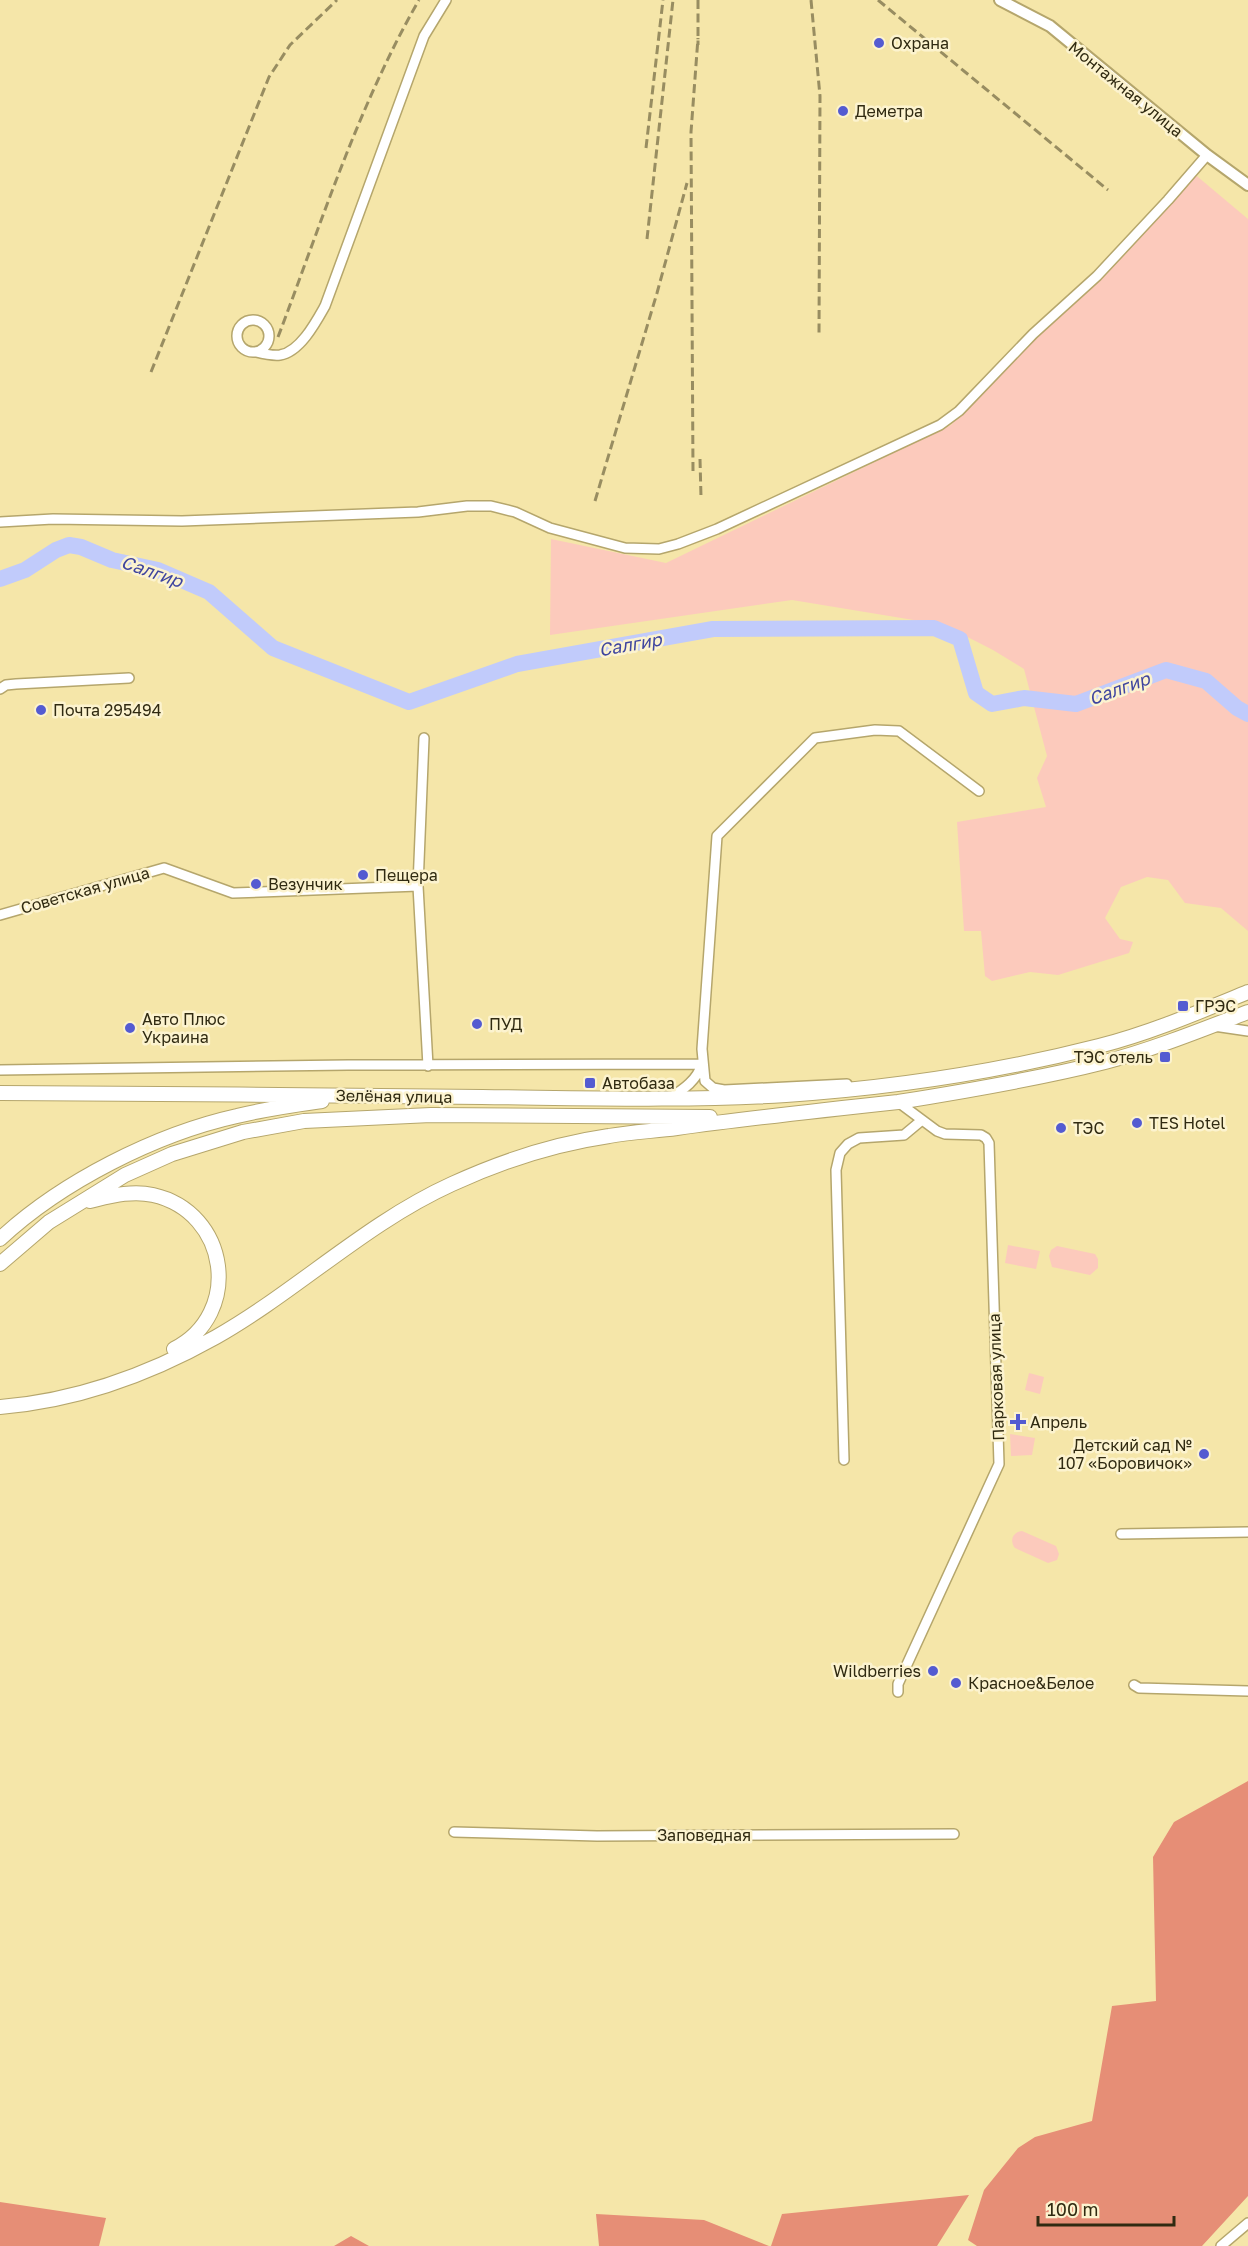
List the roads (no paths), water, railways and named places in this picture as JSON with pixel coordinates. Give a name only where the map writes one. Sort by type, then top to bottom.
[{"type":"main road","name":"Зелёная улица","points":[[0,1093],[669,1098],[788,1095],[993,1070],[1101,1046],[1150,1031],[1248,992]]},
{"type":"main road","points":[[0,1407],[50,1400],[88,1391],[165,1363],[216,1337],[419,1201],[489,1168],[549,1147],[609,1136],[898,1102],[1105,1062],[1172,1042],[1248,1012]]},
{"type":"main road","points":[[0,1239],[39,1207],[63,1192],[117,1160],[156,1142],[204,1124],[237,1115],[357,1097]]},
{"type":"main road","points":[[0,1264],[49,1222],[125,1175],[172,1155],[243,1132],[304,1121],[431,1115],[753,1118]]},
{"type":"main road","points":[[0,1399],[86,1383],[160,1357],[190,1339],[199,1331],[213,1310],[219,1277],[216,1255],[204,1228],[186,1210],[166,1198],[143,1193],[122,1193],[73,1206]]},
{"type":"street","points":[[256,352],[273,356],[283,355],[312,330],[325,306],[424,36],[446,0]]},
{"type":"street","name":"Монтажная улица","points":[[1000,0],[1050,26],[1207,155],[1248,185]]},
{"type":"street","points":[[0,522],[53,519],[206,520],[418,512],[467,506],[491,506],[515,512],[549,528],[625,548],[659,549],[678,544],[717,529],[940,425],[959,411],[1034,334],[1097,276],[1207,155]]},
{"type":"street","points":[[0,689],[6,685],[16,684],[129,678]]},
{"type":"street","points":[[893,1084],[724,1090],[713,1088],[705,1080],[702,1068],[717,836],[814,738],[875,729],[899,731],[979,791]]},
{"type":"street","points":[[424,738],[418,886],[428,1066]]},
{"type":"street","name":"Советская улица","points":[[0,915],[164,868],[233,893],[418,886]]},
{"type":"street","points":[[1209,1026],[1248,1031]]},
{"type":"street","points":[[0,1070],[315,1065],[702,1068]]},
{"type":"street","points":[[669,1098],[691,1082],[702,1068]]},
{"type":"street","name":"Парковая улица","points":[[898,1102],[937,1131],[945,1134],[981,1135],[989,1143],[999,1464],[898,1684],[898,1692]]},
{"type":"street","points":[[844,1460],[836,1170],[840,1153],[848,1143],[859,1138],[904,1135],[922,1120]]},
{"type":"street","points":[[1121,1534],[1248,1532]]},
{"type":"street","points":[[1134,1685],[1139,1688],[1248,1691]]},
{"type":"street","name":"Заповедная","points":[[454,1832],[597,1836],[954,1834]]},
{"type":"street","points":[[1221,2246],[1248,2223]]},
{"type":"waterway","name":"Салгир","points":[[0,579],[25,570],[56,550],[69,545],[81,547],[112,560],[158,570],[209,592],[273,648],[409,702],[517,664],[713,629],[934,628],[960,639],[976,693],[992,704],[1024,698],[1076,704],[1166,670],[1206,681],[1237,708],[1248,714]]},
{"type":"railway","points":[[151,372],[269,77],[290,45],[337,0]]},
{"type":"railway","points":[[278,337],[359,123],[377,81],[419,0]]},
{"type":"railway","points":[[646,148],[663,0]]},
{"type":"railway","points":[[647,239],[673,0]]},
{"type":"railway","points":[[698,0],[698,45]]},
{"type":"railway","points":[[811,0],[820,96],[819,335]]},
{"type":"railway","points":[[878,0],[1108,190]]},
{"type":"railway","points":[[693,471],[691,132],[698,38]]},
{"type":"railway","points":[[595,501],[687,183]]},
{"type":"railway","points":[[700,459],[701,497]]},
{"type":"place","name":"Охрана","points":[[879,43]]},
{"type":"place","name":"Деметра","points":[[843,111]]},
{"type":"place","name":"Почта 295494","points":[[41,710]]},
{"type":"place","name":"Пещера","points":[[363,875]]},
{"type":"place","name":"Везунчик","points":[[256,884]]},
{"type":"place","name":"ГРЭС","points":[[1183,1006]]},
{"type":"place","name":"ПУД","points":[[477,1024]]},
{"type":"place","name":"Авто Плюс Украина","points":[[130,1028]]},
{"type":"place","name":"ТЭС отель","points":[[1165,1057]]},
{"type":"place","name":"Автобаза","points":[[590,1083]]},
{"type":"place","name":"TES Hotel","points":[[1137,1123]]},
{"type":"place","name":"ТЭС","points":[[1061,1128]]},
{"type":"place","name":"Апрель","points":[[1018,1422]]},
{"type":"place","name":"Детский сад № 107 «Боровичок»","points":[[1204,1454]]},
{"type":"place","name":"Wildberries","points":[[933,1671]]},
{"type":"place","name":"Красное&Белое","points":[[956,1683]]}]
